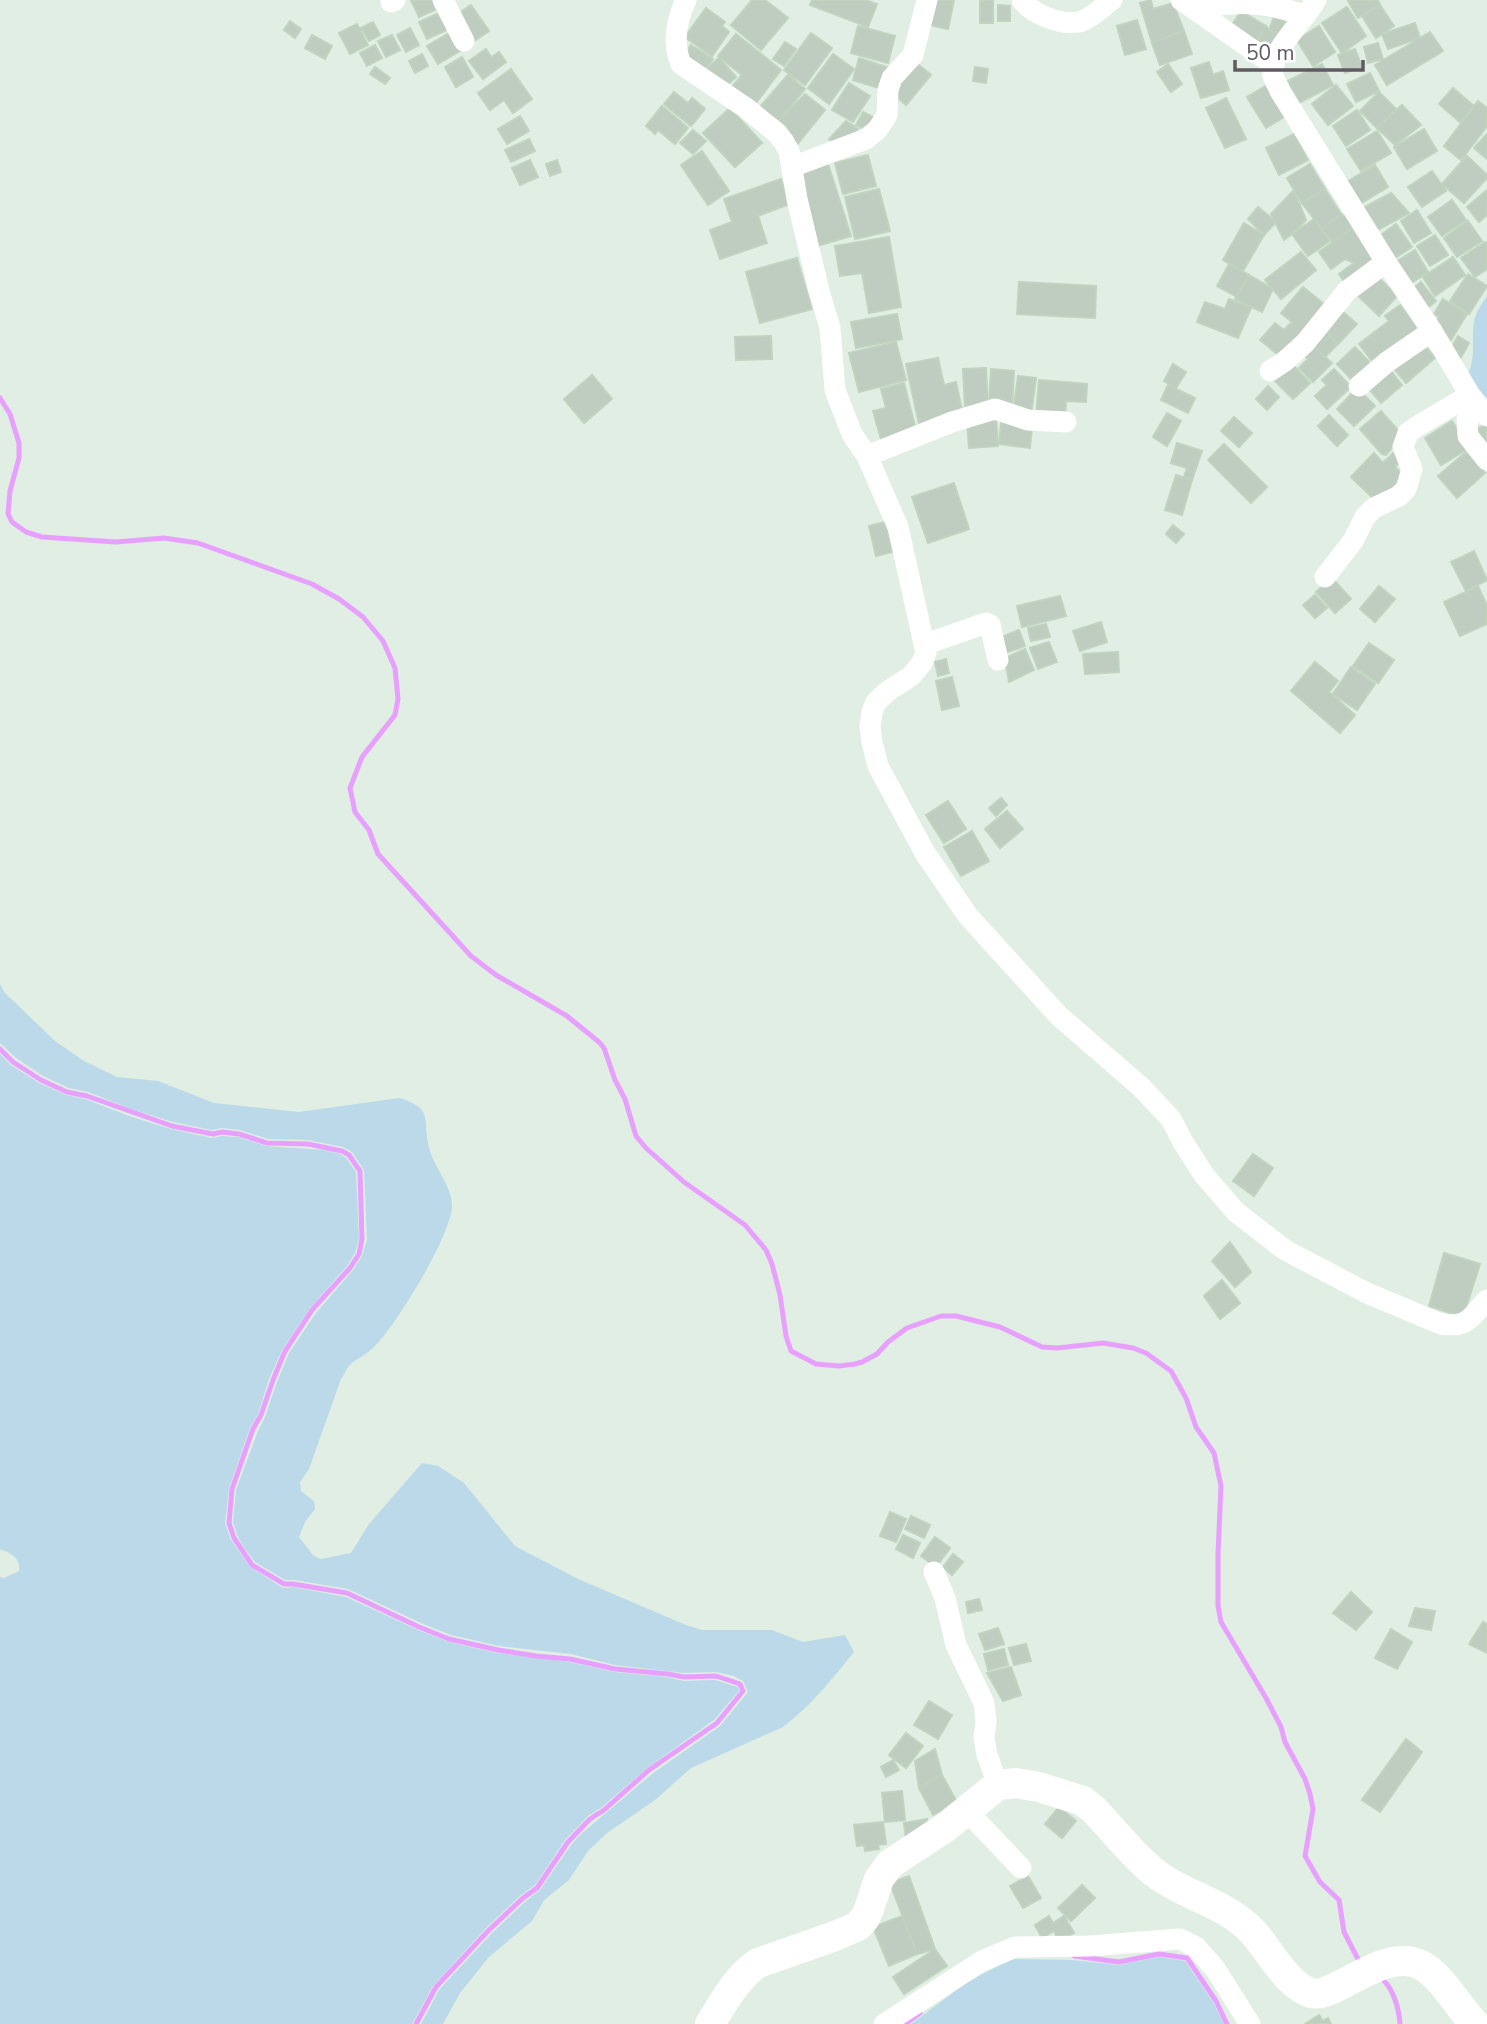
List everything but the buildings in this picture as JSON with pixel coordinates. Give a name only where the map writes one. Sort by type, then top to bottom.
[{"type":"street","points":[[443,0],[464,41]]},
{"type":"street","points":[[686,0],[675,35],[681,64],[746,108],[777,134],[789,151],[816,278],[830,328],[835,390],[852,434],[867,456],[898,527],[926,653],[922,663],[911,676],[876,702],[870,727],[878,766],[925,853],[968,916],[1059,1016],[1141,1087],[1171,1119],[1182,1142],[1204,1175],[1236,1212],[1284,1250],[1367,1293],[1441,1324],[1453,1326],[1469,1321],[1487,1300]]},
{"type":"street","points":[[792,167],[866,139],[878,129],[887,115],[888,90],[892,78],[913,55],[926,0]]},
{"type":"street","points":[[1022,0],[1025,5],[1049,19],[1080,22],[1112,0]]},
{"type":"street","points":[[1189,5],[1208,6],[1242,1],[1311,8]]},
{"type":"street","points":[[1189,5],[1274,65]]},
{"type":"street","points":[[1311,8],[1278,51],[1273,75],[1280,91],[1478,406]]},
{"type":"street","points":[[1270,371],[1305,342],[1347,291],[1386,262]]},
{"type":"street","points":[[1359,386],[1387,362],[1432,331]]},
{"type":"street","points":[[1478,406],[1467,420],[1466,426],[1468,436],[1487,460]]},
{"type":"street","points":[[1325,577],[1353,541],[1365,517],[1374,508],[1399,496],[1406,489],[1412,469],[1403,447],[1408,433],[1416,427],[1478,406]]},
{"type":"street","points":[[867,456],[952,422],[995,409],[1028,420],[1066,422]]},
{"type":"street","points":[[926,644],[986,623],[990,625],[998,660]]},
{"type":"street","points":[[934,1572],[945,1598],[956,1645],[984,1703],[984,1738],[998,1785]]},
{"type":"street","points":[[710,2024],[738,1980],[758,1963],[858,1926],[865,1918],[879,1879],[890,1864],[946,1826],[998,1785],[1016,1783],[1039,1787],[1083,1801],[1093,1808],[1145,1864],[1164,1880],[1228,1912],[1244,1923],[1288,1976],[1307,1992],[1316,1994],[1328,1990],[1380,1965],[1411,1962],[1433,1973],[1475,2024]]},
{"type":"street","points":[[966,1810],[1021,1868]]},
{"type":"street","points":[[884,2024],[982,1961],[1015,1947],[1089,1946],[1180,1939],[1196,1947],[1216,1970],[1250,2024]]},
{"type":"shaded area","points":[[1487,296],[1487,407],[1467,375],[1472,361],[1474,322]]},
{"type":"shaded area","points":[[0,984],[5,993],[55,1041],[84,1061],[117,1077],[158,1081],[214,1103],[299,1112],[400,1098],[423,1111],[431,1154],[451,1198],[449,1220],[433,1258],[396,1319],[372,1349],[350,1365],[341,1379],[309,1469],[300,1482],[301,1491],[314,1501],[315,1509],[305,1522],[299,1537],[313,1555],[320,1559],[351,1553],[369,1524],[422,1463],[438,1466],[464,1483],[515,1546],[578,1579],[702,1630],[772,1630],[803,1642],[845,1635],[854,1652],[812,1701],[783,1727],[691,1768],[655,1800],[607,1833],[588,1851],[569,1880],[544,1900],[532,1921],[489,1957],[460,1993],[443,2024],[421,2024],[439,1990],[491,1934],[540,1890],[581,1834],[652,1774],[720,1726],[748,1692],[743,1681],[716,1672],[684,1673],[615,1665],[571,1654],[499,1646],[451,1635],[348,1589],[285,1580],[255,1562],[238,1537],[233,1522],[236,1490],[289,1353],[316,1313],[362,1256],[367,1240],[364,1170],[352,1152],[343,1147],[308,1140],[268,1139],[240,1130],[212,1130],[173,1122],[88,1092],[69,1088],[43,1076],[16,1058],[0,1043]]},
{"type":"shaded area","points":[[0,1054],[11,1065],[39,1083],[129,1116],[212,1138],[238,1137],[266,1146],[324,1150],[346,1158],[356,1172],[359,1239],[355,1253],[310,1308],[282,1350],[229,1488],[225,1523],[231,1540],[250,1567],[283,1588],[293,1587],[346,1597],[449,1642],[497,1653],[570,1662],[614,1672],[683,1681],[715,1680],[738,1687],[739,1691],[714,1720],[647,1768],[588,1816],[565,1840],[535,1885],[486,1928],[433,1986],[412,2024],[0,2024],[0,1577],[4,1578],[19,1571],[14,1557],[0,1549]]},
{"type":"shaded area","points":[[1159,1957],[1185,1961],[1213,2002],[1224,2024],[911,2024],[970,1980],[1013,1959],[1073,1960],[1119,1965]]},
{"type":"waterway","points":[[0,398],[10,414],[19,443],[19,458],[10,491],[8,514],[12,522],[26,532],[42,537],[116,542],[164,538],[198,543],[312,584],[363,617],[383,641],[395,668],[398,699],[395,715],[362,757],[350,788],[355,812],[369,830],[378,854],[471,956],[496,975],[567,1016],[604,1048],[625,1099],[636,1136],[684,1182],[745,1225],[766,1250],[780,1295],[791,1351],[816,1364],[855,1364],[877,1354],[907,1328],[941,1316],[956,1316],[1000,1327],[1042,1347],[1103,1343],[1133,1348],[1146,1353],[1171,1371],[1186,1398],[1196,1427],[1214,1453],[1221,1486],[1218,1554],[1218,1606],[1221,1622],[1266,1698],[1305,1779],[1313,1809],[1305,1856],[1320,1882],[1339,1900],[1344,1932],[1360,1963]]},
{"type":"waterway","points":[[0,1049],[13,1062],[41,1080],[67,1092],[87,1096],[172,1126],[213,1134],[239,1134],[267,1143],[308,1144],[342,1151],[349,1155],[360,1171],[362,1239],[359,1254],[350,1268],[312,1310],[285,1351],[232,1489],[229,1523],[234,1538],[252,1565],[284,1584],[347,1593],[449,1639],[498,1650],[570,1659],[615,1669],[684,1677],[716,1676],[740,1684],[743,1691],[717,1723],[649,1770],[590,1819],[568,1842],[537,1888],[488,1931],[436,1987],[416,2024]]},
{"type":"waterway","points":[[1074,1956],[1119,1962],[1159,1954],[1187,1958],[1216,2001],[1227,2024]]},
{"type":"waterway","points":[[1380,1977],[1394,1998],[1400,2024]]},
{"type":"waterway","points":[[905,2024],[920,2013]]}]
